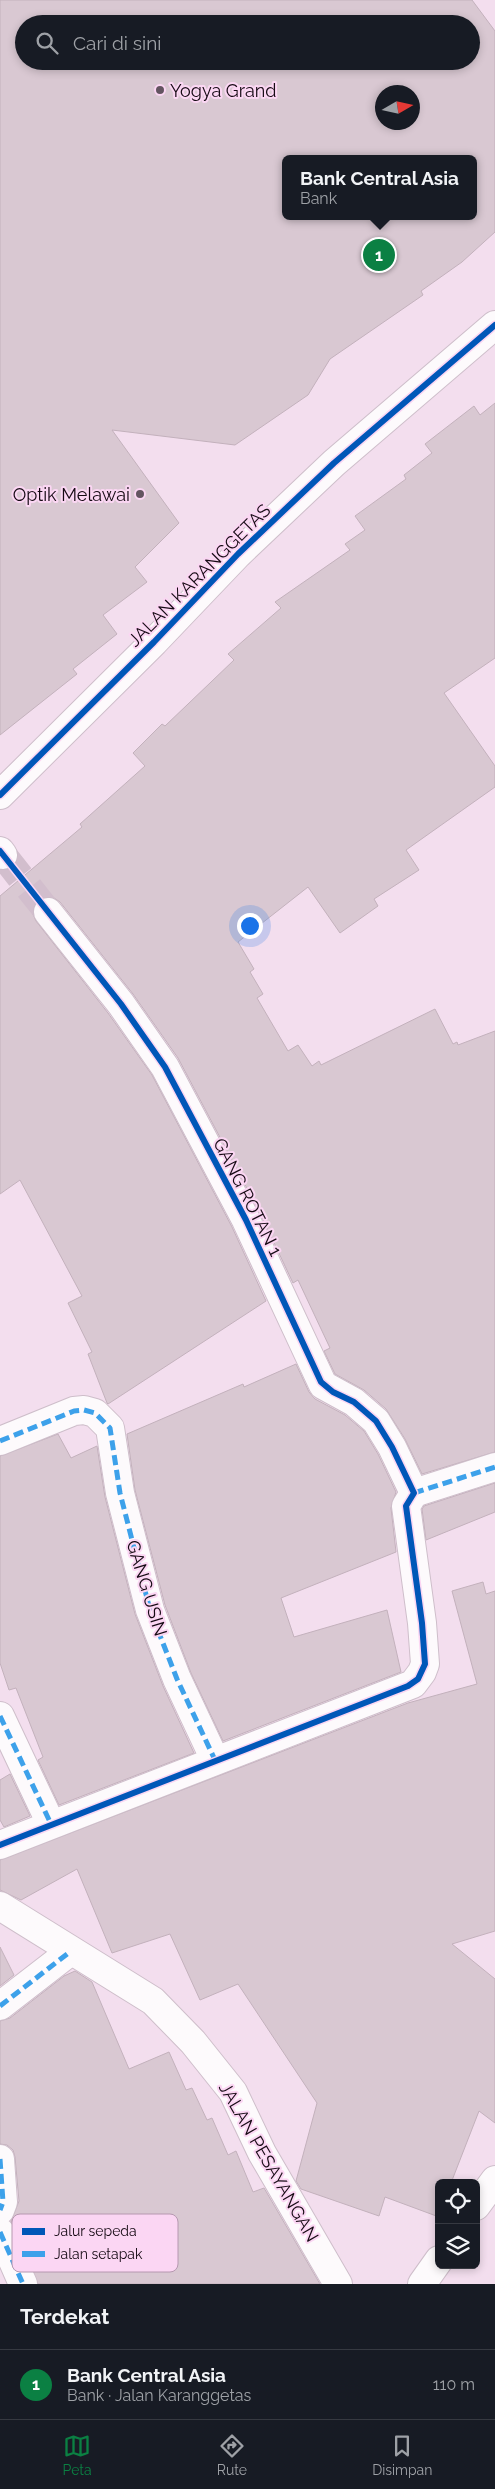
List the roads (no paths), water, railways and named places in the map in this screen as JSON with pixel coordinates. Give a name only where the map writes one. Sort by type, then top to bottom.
[{"type":"street","name":"JALAN KARANGGETAS","points":[[0,795],[154,642],[238,554],[334,463],[495,325]]},
{"type":"street","name":"GANG ROTAN 1","points":[[48,912],[121,1004],[165,1067],[246,1220],[322,1385],[354,1402],[376,1421],[392,1447],[414,1493]]},
{"type":"street","name":"GANG USIN","points":[[0,1441],[74,1410],[95,1413],[105,1421],[113,1436],[120,1493],[150,1610],[177,1679],[215,1760]]},
{"type":"street","points":[[0,1845],[408,1686],[418,1679],[425,1664],[422,1623],[406,1506],[414,1493],[495,1467]]},
{"type":"street","points":[[0,1716],[51,1824]]},
{"type":"street","name":"JALAN PESAYANGAN","points":[[0,1906],[153,2001],[204,2056],[232,2092],[262,2153],[338,2284]]},
{"type":"street","points":[[0,2006],[71,1951]]},
{"type":"street","points":[[0,2159],[3,2202],[0,2210]]},
{"type":"street","points":[[480,2201],[495,2180]]},
{"type":"street","points":[[0,2232],[12,2259]]},
{"type":"street","points":[[422,2284],[435,2266]]},
{"type":"street","points":[[18,2272],[23,2284]]},
{"type":"tunnel","points":[[3,855],[48,912]]},
{"type":"place","name":"Yogya Grand","points":[[160,90]]},
{"type":"place","name":"Bank Central Asia","points":[[379,255]]},
{"type":"place","name":"Optik Melawai","points":[[140,494]]}]
